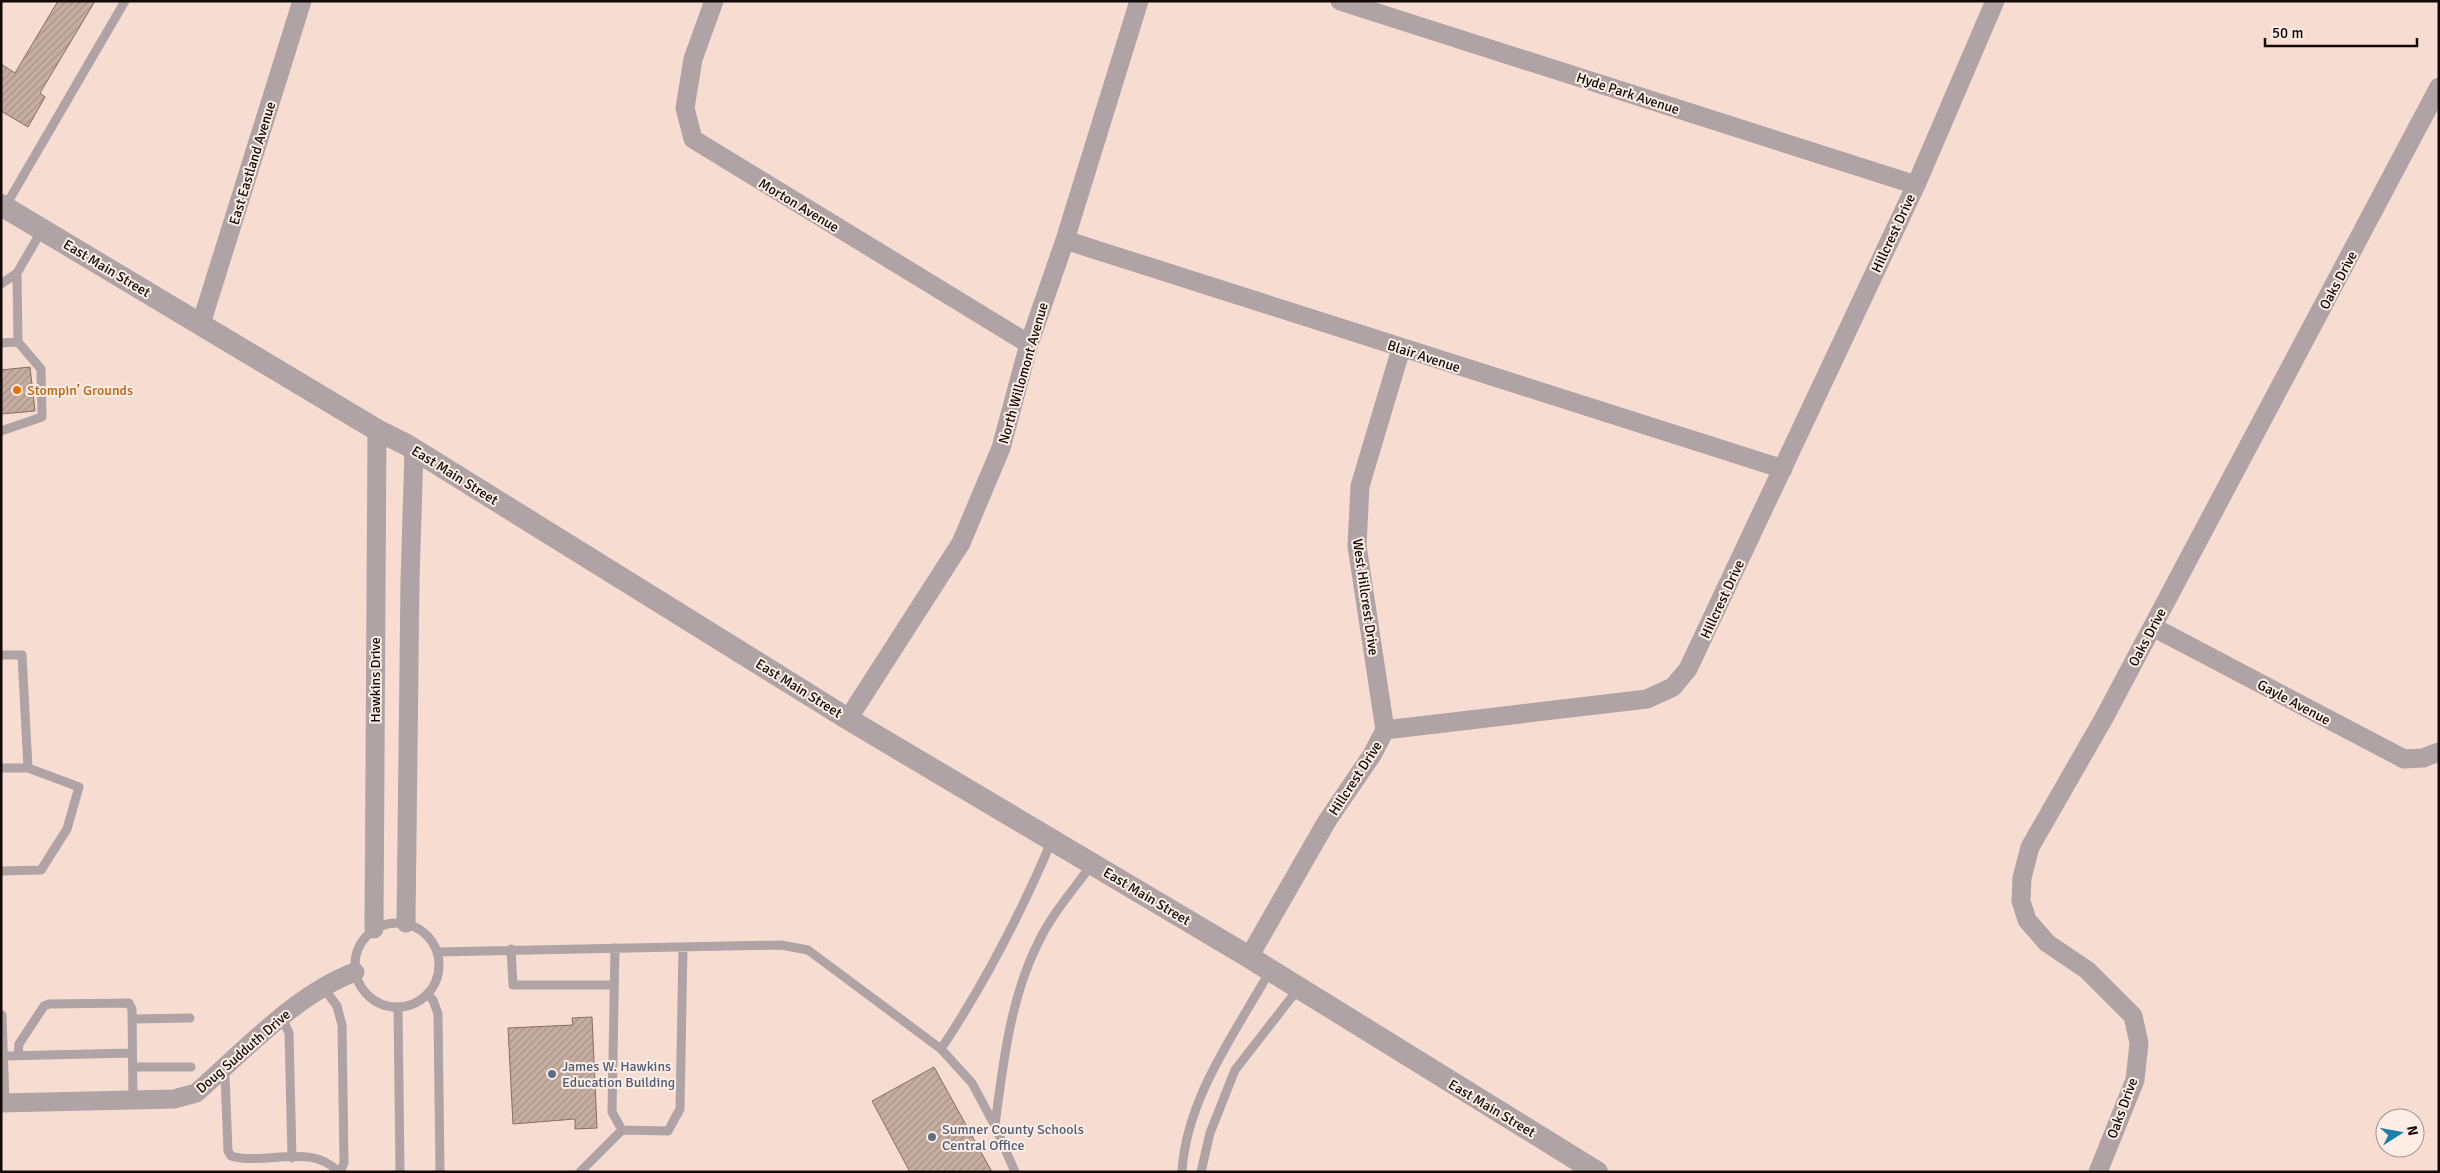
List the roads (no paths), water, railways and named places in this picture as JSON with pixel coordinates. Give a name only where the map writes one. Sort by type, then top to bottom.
[{"type":"street","name":"East Eastland Avenue","points":[[201,324],[302,1]]},
{"type":"street","name":"Morton Avenue","points":[[714,1],[693,59],[684,108],[694,139],[1029,344]]},
{"type":"street","name":"North Willomont Avenue","points":[[848,719],[961,543],[1001,448],[1029,344],[1065,240],[1139,1]]},
{"type":"street","name":"Hyde Park Avenue","points":[[1340,1],[1916,184]]},
{"type":"street","name":"Hillcrest Drive","points":[[1249,957],[1327,822],[1372,755],[1385,730],[1647,699],[1673,687],[1688,669],[1784,469],[1916,184],[1995,1]]},
{"type":"street","name":"Oaks Drive","points":[[2098,1172],[2135,1080],[2139,1043],[2133,1016],[2087,970],[2047,943],[2027,920],[2021,901],[2022,878],[2030,847],[2152,627],[2439,87]]},
{"type":"street","name":"East Main Street","points":[[3,206],[377,430],[414,450],[848,719],[1249,957],[1597,1172]]},
{"type":"street","name":"Blair Avenue","points":[[1065,240],[1784,469]]},
{"type":"street","name":"West Hillcrest Drive","points":[[1385,730],[1357,546],[1360,486],[1401,348]]},
{"type":"street","name":"Hawkins Drive","points":[[374,929],[377,430]]},
{"type":"street","points":[[406,923],[410,581],[414,450]]},
{"type":"street","name":"Gayle Avenue","points":[[2152,627],[2404,759],[2423,758],[2439,752]]},
{"type":"street","name":"Doug Sudduth Drive","points":[[3,1103],[174,1099],[196,1093],[301,1001],[335,980],[355,972]]},
{"type":"lane","points":[[3,206],[125,1]]},
{"type":"lane","points":[[1,284],[17,273],[42,230]]},
{"type":"lane","points":[[1,432],[42,418],[41,369],[18,342],[17,273]]},
{"type":"lane","points":[[1,343],[18,342]]},
{"type":"lane","points":[[1,655],[22,655],[28,768]]},
{"type":"lane","points":[[1,768],[28,768],[79,787],[67,829],[41,870],[1,871]]},
{"type":"lane","points":[[941,1049],[965,1012],[1026,901],[1052,840]]},
{"type":"lane","points":[[995,1126],[1005,1054],[1021,985],[1038,942],[1092,864]]},
{"type":"lane","points":[[395,922],[406,923],[426,933],[437,952],[439,965],[437,978],[427,994],[410,1005],[398,1007],[375,1001],[359,983],[355,972],[355,959],[358,948],[365,937],[374,929],[395,922]]},
{"type":"lane","points":[[437,952],[781,946],[808,950],[941,1049],[972,1083],[995,1126],[1015,1172]]},
{"type":"lane","points":[[580,1172],[622,1130],[668,1131],[680,1109],[684,947]]},
{"type":"lane","points":[[615,948],[612,1112],[622,1130]]},
{"type":"lane","points":[[511,950],[513,985],[614,984]]},
{"type":"lane","points":[[1182,1172],[1185,1145],[1208,1081],[1270,970]]},
{"type":"lane","points":[[222,1070],[225,1075],[228,1151],[231,1156],[306,1157],[328,1162],[339,1172],[344,1163],[342,1025],[337,1006],[323,987]]},
{"type":"lane","points":[[1201,1172],[1210,1133],[1235,1070],[1298,989]]},
{"type":"lane","points":[[427,994],[433,1000],[438,1014],[440,1172]]},
{"type":"lane","points":[[18,1055],[19,1044],[44,1006],[49,1004],[123,1001],[128,1003],[132,1009],[133,1100]]},
{"type":"lane","points":[[398,1007],[400,1172]]},
{"type":"lane","points":[[2,1015],[4,1056],[3,1103]]},
{"type":"lane","points":[[132,1019],[190,1018]]},
{"type":"lane","points":[[282,1018],[289,1033],[292,1158]]},
{"type":"lane","points":[[4,1056],[132,1053]]},
{"type":"lane","points":[[132,1067],[191,1067]]},
{"type":"place","name":"Stompin’ Grounds","points":[[17,390]]},
{"type":"place","name":"James W. Hawkins Education Building","points":[[552,1074]]},
{"type":"place","name":"Sumner County Schools Central Office","points":[[932,1137]]}]
